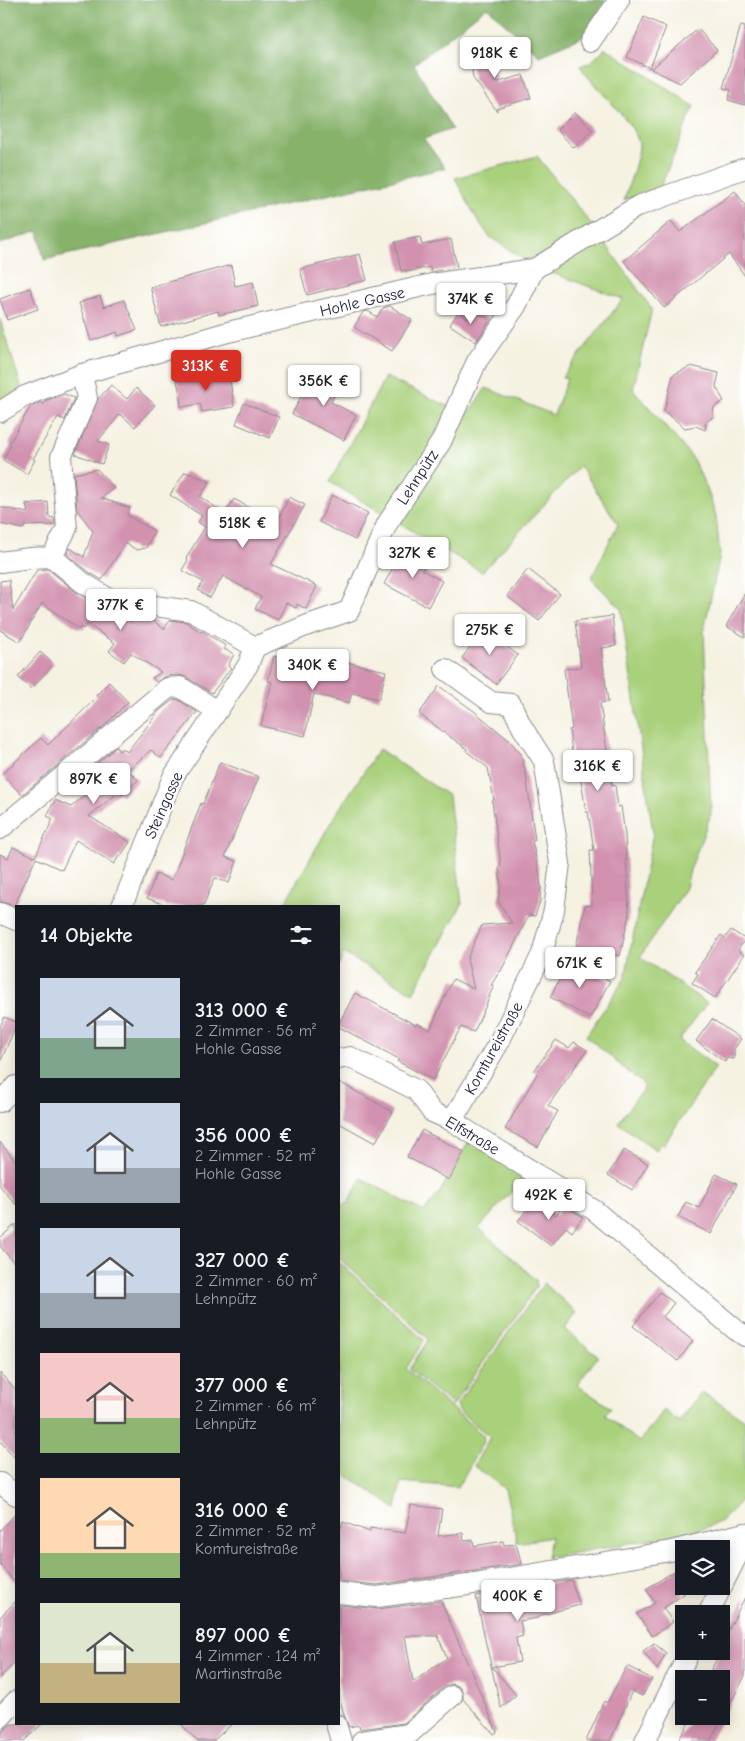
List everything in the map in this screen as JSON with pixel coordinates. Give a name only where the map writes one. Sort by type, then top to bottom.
[{"type":"street","points":[[590,42],[619,0]]},
{"type":"street","name":"Hohle Gasse","points":[[0,412],[26,396],[82,374],[228,332],[432,284],[534,269],[638,206],[745,168]]},
{"type":"street","name":"Lehnpütz","points":[[255,647],[308,625],[349,611],[387,524],[440,442],[477,361],[516,306],[534,269]]},
{"type":"street","points":[[52,557],[67,528],[61,457],[87,398],[82,374]]},
{"type":"street","points":[[0,562],[52,557],[82,582],[111,600],[191,611],[255,647]]},
{"type":"street","name":"Steingasse","points":[[122,905],[173,778],[248,665],[255,647]]},
{"type":"street","name":"Komtureistraße","points":[[444,670],[491,702],[511,704],[522,727],[544,761],[560,863],[554,910],[542,954],[498,1044],[452,1121]]},
{"type":"street","points":[[0,829],[168,688],[180,687],[217,711]]},
{"type":"street","points":[[0,913],[15,920]]},
{"type":"street","name":"Elfstraße","points":[[340,1059],[350,1057],[416,1090],[432,1112],[452,1121],[594,1210],[745,1336]]},
{"type":"street","points":[[0,1102],[15,1087]]},
{"type":"street","points":[[0,1483],[15,1494]]},
{"type":"street","points":[[340,1593],[376,1597],[468,1585],[671,1551],[745,1533]]},
{"type":"street","points":[[712,1605],[745,1540]]},
{"type":"street","points":[[645,1741],[686,1660]]},
{"type":"street","points":[[362,1741],[409,1734],[452,1696]]},
{"type":"street","points":[[0,1718],[15,1702]]},
{"type":"street","points":[[336,1725],[341,1741]]},
{"type":"green space","points":[[0,0],[606,0],[582,37],[539,55],[487,7],[414,64],[452,129],[424,139],[445,168],[44,260],[38,231],[0,244]]},
{"type":"green space","points":[[605,48],[694,106],[660,188],[624,200],[638,153],[637,138],[624,117],[580,66],[591,62]]},
{"type":"green space","points":[[537,156],[592,225],[652,309],[633,389],[692,457],[708,491],[716,516],[720,555],[704,630],[711,814],[690,870],[686,888],[640,957],[707,1003],[679,1040],[716,1067],[664,1144],[661,1143],[656,1150],[618,1123],[645,1086],[586,1036],[625,978],[653,833],[621,608],[591,579],[618,524],[580,466],[482,572],[330,482],[385,377],[467,415],[486,388],[554,415],[567,379],[562,377],[623,299],[555,274],[520,257],[489,236],[475,216],[455,178]]},
{"type":"green space","points":[[0,319],[22,389],[0,400]]},
{"type":"green space","points":[[379,749],[449,796],[462,904],[413,993],[343,953],[340,962],[340,905],[284,905],[334,817]]},
{"type":"green space","points":[[469,1141],[526,1175],[479,1228],[536,1280],[537,1286],[453,1405],[410,1370],[428,1340],[427,1338],[340,1259],[340,1205],[348,1204],[361,1178],[424,1212],[440,1192]]},
{"type":"green space","points":[[340,1263],[424,1340],[406,1369],[483,1435],[484,1440],[458,1487],[401,1482],[396,1509],[340,1471]]},
{"type":"green space","points":[[544,1283],[577,1313],[565,1329],[598,1356],[577,1385],[611,1408],[605,1415],[639,1442],[664,1410],[679,1422],[702,1392],[745,1420],[745,1496],[722,1521],[697,1531],[547,1558],[551,1537],[517,1542],[505,1489],[474,1466],[490,1437],[458,1410],[457,1404]]},
{"type":"building","points":[[644,17],[666,27],[650,68],[627,57]]},
{"type":"building","points":[[741,25],[745,26],[745,105],[728,100],[731,90],[723,88]]},
{"type":"building","points":[[698,29],[717,50],[680,83],[651,69]]},
{"type":"building","points":[[491,42],[495,83],[523,75],[531,98],[497,108],[497,111],[473,78],[469,45]]},
{"type":"building","points":[[575,112],[592,130],[574,148],[557,130]]},
{"type":"building","points":[[735,191],[745,205],[745,276],[729,254],[664,308],[624,261],[671,221],[680,232]]},
{"type":"building","points":[[420,237],[422,245],[451,239],[457,267],[431,272],[430,267],[406,272],[407,270],[401,271],[395,242]]},
{"type":"building","points":[[360,254],[367,280],[307,295],[300,269]]},
{"type":"building","points":[[231,265],[235,286],[253,282],[258,306],[219,315],[218,311],[161,327],[150,287]]},
{"type":"building","points":[[30,288],[38,309],[7,320],[0,299]]},
{"type":"building","points":[[100,296],[104,307],[124,300],[137,330],[118,336],[117,332],[91,341],[79,303]]},
{"type":"building","points":[[390,306],[412,320],[392,351],[354,327],[363,312],[368,311],[377,317],[383,308]]},
{"type":"building","points":[[473,309],[490,320],[476,342],[450,325],[458,312],[467,318]]},
{"type":"building","points":[[691,366],[719,373],[716,387],[724,401],[714,407],[712,418],[706,422],[705,430],[696,426],[685,428],[664,411],[673,375]]},
{"type":"building","points":[[315,370],[341,383],[331,402],[356,415],[344,440],[292,414]]},
{"type":"building","points":[[229,373],[234,407],[202,412],[200,404],[181,407],[176,377],[200,374],[201,378]]},
{"type":"building","points":[[111,385],[127,399],[136,388],[155,405],[135,427],[120,414],[98,441],[109,445],[102,464],[75,454],[98,399]]},
{"type":"building","points":[[64,394],[74,398],[65,420],[58,417],[33,459],[35,460],[27,474],[3,460],[11,445],[9,444],[30,407],[40,403],[44,404],[45,401]]},
{"type":"building","points":[[244,403],[279,417],[270,438],[236,424]]},
{"type":"building","points":[[97,469],[114,488],[101,498],[130,508],[127,515],[154,531],[146,548],[137,550],[125,543],[102,580],[67,554],[70,548],[84,557],[93,531],[77,510],[74,474]]},
{"type":"building","points":[[185,472],[210,481],[200,497],[225,513],[234,499],[276,523],[289,497],[305,505],[271,564],[317,586],[306,609],[297,604],[296,608],[286,603],[278,620],[255,609],[261,597],[223,576],[210,598],[198,590],[203,582],[182,570],[188,560],[186,558],[205,527],[198,522],[202,516],[170,495]]},
{"type":"building","points":[[332,495],[368,513],[355,540],[319,522]]},
{"type":"building","points":[[48,502],[49,517],[54,518],[55,525],[25,526],[24,529],[0,524],[0,507],[28,513],[26,504]]},
{"type":"building","points":[[403,549],[427,562],[422,570],[442,581],[428,607],[384,584]]},
{"type":"building","points":[[48,569],[76,592],[105,610],[117,613],[131,622],[136,615],[149,617],[164,629],[170,620],[186,622],[226,646],[224,649],[234,654],[228,666],[231,668],[212,693],[180,675],[166,676],[156,682],[152,678],[161,672],[131,653],[124,662],[109,651],[115,643],[87,624],[83,629],[81,627],[79,629],[42,603],[20,642],[0,630],[0,581],[9,580],[13,610],[37,570]]},
{"type":"building","points":[[528,569],[560,594],[539,621],[507,596]]},
{"type":"building","points":[[745,593],[745,637],[726,626]]},
{"type":"building","points":[[612,616],[616,646],[601,648],[608,702],[600,703],[612,786],[615,785],[618,807],[621,806],[625,835],[629,914],[620,956],[576,947],[585,905],[592,906],[590,850],[594,850],[580,774],[575,775],[569,730],[572,729],[564,669],[581,667],[575,621]]},
{"type":"building","points":[[483,629],[518,655],[496,684],[462,658]]},
{"type":"building","points":[[40,652],[54,664],[31,689],[18,677]]},
{"type":"building","points":[[274,656],[339,673],[342,661],[386,671],[379,699],[352,693],[349,703],[314,694],[305,736],[261,726],[272,682],[268,681]]},
{"type":"building","points":[[109,682],[128,702],[100,730],[22,795],[2,774],[41,738],[48,745],[97,697],[96,695]]},
{"type":"building","points":[[439,686],[474,711],[510,741],[521,754],[526,775],[535,840],[532,841],[541,886],[540,901],[535,916],[529,915],[501,971],[491,985],[494,986],[474,1032],[461,1027],[433,1080],[397,1061],[399,1059],[340,1028],[340,1021],[355,993],[416,1025],[417,1023],[430,1030],[453,979],[474,989],[467,959],[482,925],[512,923],[498,901],[501,885],[499,868],[501,865],[492,801],[494,800],[488,768],[466,751],[467,749],[419,714]]},
{"type":"building","points":[[177,699],[197,712],[161,758],[151,750],[128,770],[138,780],[122,795],[119,792],[89,816],[130,842],[114,864],[76,840],[62,870],[36,858],[14,906],[0,901],[0,854],[8,858],[13,847],[35,857],[53,819],[47,816],[55,800],[71,807],[94,787],[88,780],[98,771],[94,766],[116,747],[119,751],[123,748],[127,752],[159,711]]},
{"type":"building","points":[[220,762],[259,777],[225,857],[237,861],[229,883],[215,878],[203,905],[165,905],[147,898],[156,874],[172,880],[201,803],[203,804]]},
{"type":"building","points":[[731,930],[745,939],[738,950],[744,955],[715,998],[692,983],[698,974],[695,972],[721,935],[725,938]]},
{"type":"building","points":[[570,960],[610,981],[590,1018],[550,997]]},
{"type":"building","points":[[4,1017],[15,1022],[15,1027],[0,1063],[0,1027]]},
{"type":"building","points":[[712,1019],[741,1039],[734,1049],[734,1059],[727,1058],[725,1062],[696,1041]]},
{"type":"building","points":[[556,1040],[569,1048],[574,1042],[587,1050],[548,1106],[558,1111],[538,1147],[505,1129],[537,1074],[534,1071]]},
{"type":"building","points":[[340,1083],[393,1112],[375,1143],[340,1124]]},
{"type":"building","points":[[422,1130],[464,1152],[449,1180],[407,1157]]},
{"type":"building","points":[[0,1142],[15,1161],[15,1204],[0,1186]]},
{"type":"building","points":[[624,1150],[648,1164],[632,1190],[608,1175]]},
{"type":"building","points":[[716,1174],[737,1184],[711,1234],[678,1217],[686,1202],[699,1208]]},
{"type":"building","points":[[535,1199],[556,1215],[564,1205],[583,1217],[572,1232],[566,1227],[551,1246],[518,1221]]},
{"type":"building","points":[[15,1225],[15,1264],[0,1246],[0,1238]]},
{"type":"building","points":[[660,1292],[674,1303],[663,1317],[693,1341],[678,1361],[633,1326]]},
{"type":"building","points":[[0,1373],[15,1389],[15,1458],[0,1441]]},
{"type":"building","points":[[411,1505],[442,1509],[438,1536],[463,1533],[464,1541],[473,1540],[474,1546],[503,1541],[504,1545],[516,1544],[522,1564],[377,1585],[340,1581],[340,1530],[343,1522],[370,1532],[370,1528],[405,1533]]},
{"type":"building","points":[[15,1514],[15,1583],[0,1564],[0,1530]]},
{"type":"building","points":[[675,1571],[675,1595],[682,1595],[663,1608],[673,1622],[652,1636],[637,1614],[655,1603],[646,1589]]},
{"type":"building","points":[[571,1580],[580,1605],[538,1616],[538,1618],[520,1621],[523,1636],[516,1638],[520,1662],[492,1667],[516,1695],[501,1708],[476,1596]]},
{"type":"building","points":[[745,1597],[745,1676],[730,1704],[730,1670],[711,1670],[716,1660],[730,1660],[730,1627]]},
{"type":"building","points":[[441,1601],[497,1732],[494,1734],[463,1699],[461,1688],[450,1684],[444,1687],[404,1723],[360,1729],[359,1725],[349,1727],[340,1700],[340,1605],[378,1609]],"holes":[[[405,1636],[438,1636],[447,1658],[413,1682]]]},
{"type":"building","points":[[15,1602],[15,1662],[0,1678],[0,1617]]},
{"type":"building","points":[[654,1643],[666,1653],[657,1670],[643,1651]]},
{"type":"building","points":[[627,1666],[652,1679],[642,1696],[632,1691],[610,1741],[586,1741],[604,1701],[607,1703]]},
{"type":"building","points":[[11,1724],[41,1725],[24,1741],[0,1741],[0,1734]]},
{"type":"building","points":[[182,1725],[231,1725],[213,1741],[197,1741]]},
{"type":"building","points":[[688,1725],[719,1725],[710,1741],[678,1741]]}]
